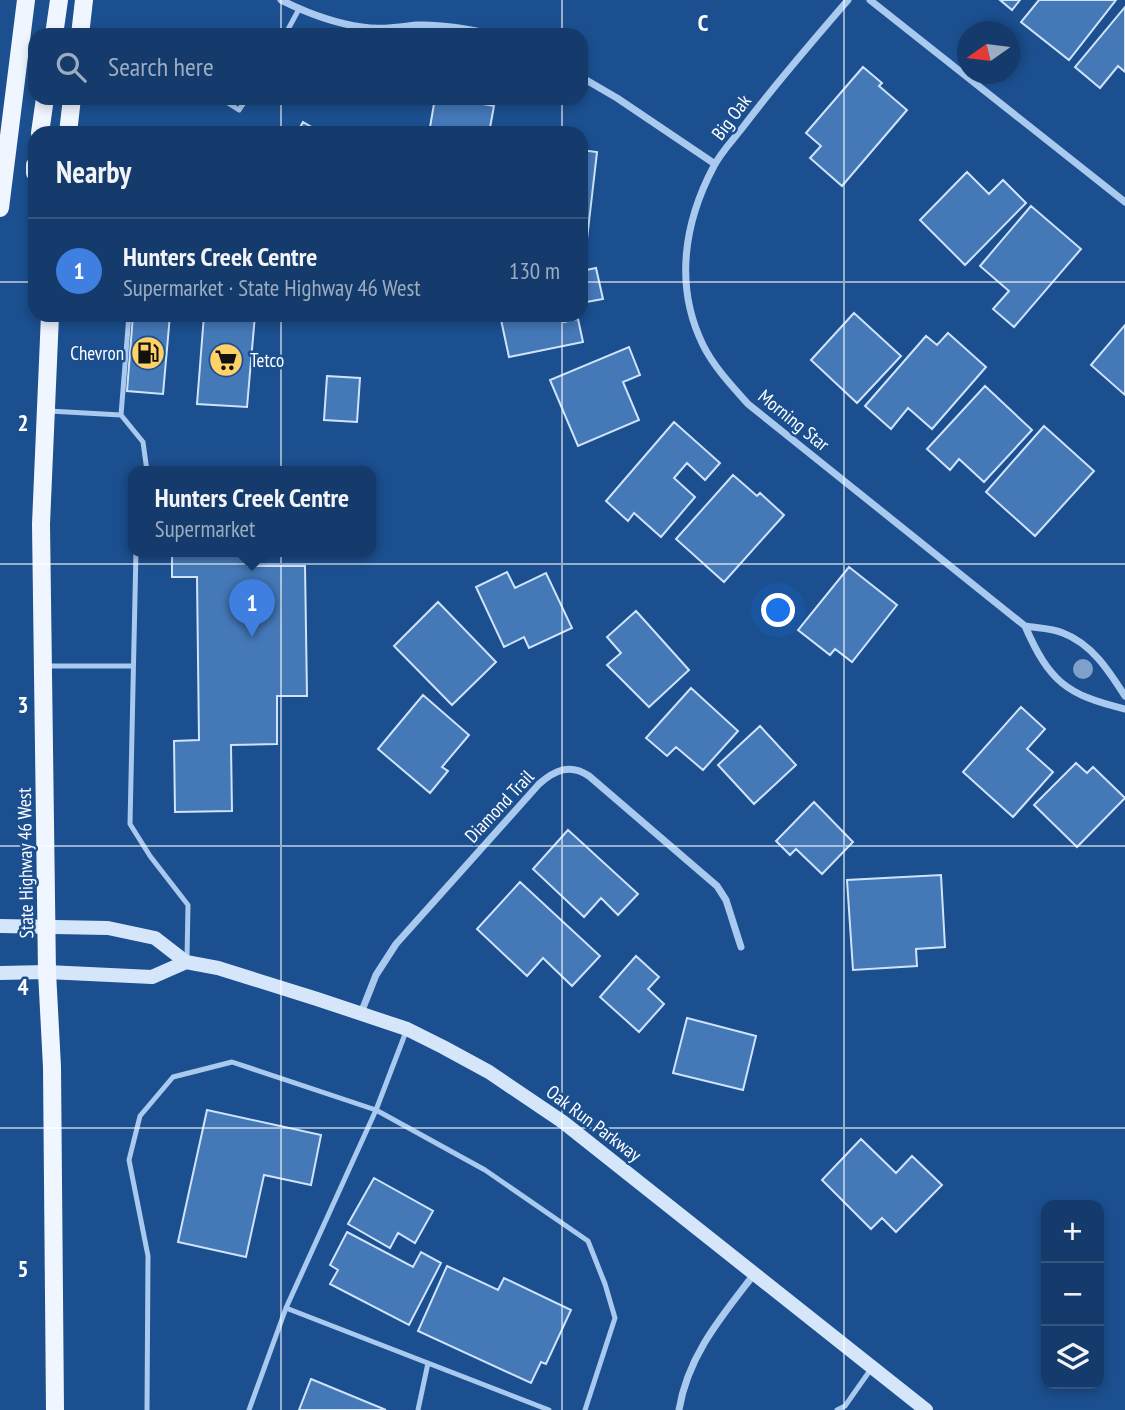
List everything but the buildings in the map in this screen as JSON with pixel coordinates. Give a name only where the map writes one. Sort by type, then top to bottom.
[{"type":"main road","points":[[0,208],[26,0]]},
{"type":"main road","points":[[55,28],[59,0]]},
{"type":"main road","points":[[81,28],[84,0]]},
{"type":"main road","points":[[41,126],[44,105]]},
{"type":"main road","points":[[69,126],[71,105]]},
{"type":"main road","name":"State Highway 46 West","points":[[50,322],[41,524],[47,972],[52,1067],[55,1410]]},
{"type":"street","points":[[281,0],[337,22],[363,28]]},
{"type":"street","name":"Big Oak","points":[[588,81],[715,164],[760,103],[848,0]]},
{"type":"street","points":[[870,0],[1125,202]]},
{"type":"street","points":[[394,28],[417,25],[455,28]]},
{"type":"street","name":"Morning Star","points":[[715,164],[689,228],[686,287],[695,327],[721,375],[748,404],[1025,626],[1039,659],[1062,685],[1092,701],[1125,709]]},
{"type":"street","name":"Morning Star","points":[[1025,626],[1062,632],[1089,648],[1125,696]]},
{"type":"street","name":"Diamond Trail","points":[[360,1014],[376,975],[396,944],[539,784],[554,772],[563,769],[582,771],[589,776],[717,886],[726,900],[741,947]]},
{"type":"street","name":"Oak Run Parkway","points":[[0,926],[108,928],[155,939],[187,962],[218,968],[407,1029],[489,1072],[545,1109],[926,1410]]},
{"type":"street","points":[[0,973],[47,972],[152,977],[187,962]]},
{"type":"street","points":[[679,1410],[690,1369],[703,1343],[755,1273]]},
{"type":"lane","points":[[289,28],[299,9]]},
{"type":"lane","points":[[128,322],[121,415],[143,442],[146,466]]},
{"type":"lane","points":[[46,410],[121,415]]},
{"type":"lane","points":[[136,557],[130,824],[150,856],[188,905],[187,962]]},
{"type":"lane","points":[[43,666],[133,666]]},
{"type":"lane","points":[[249,1410],[286,1308],[376,1110],[407,1029]]},
{"type":"lane","points":[[147,1410],[148,1256],[129,1160],[141,1116],[173,1077],[232,1062],[376,1110],[485,1171],[588,1241],[615,1318],[585,1410]]},
{"type":"lane","points":[[286,1308],[548,1410]]},
{"type":"lane","points":[[418,1410],[428,1363]]},
{"type":"lane","points":[[837,1410],[845,1406],[873,1367]]},
{"type":"place","name":"Chevron","points":[[148,353]]},
{"type":"place","name":"Tetco","points":[[226,360]]},
{"type":"place","name":"Hunters Creek Centre","points":[[252,637]]}]
